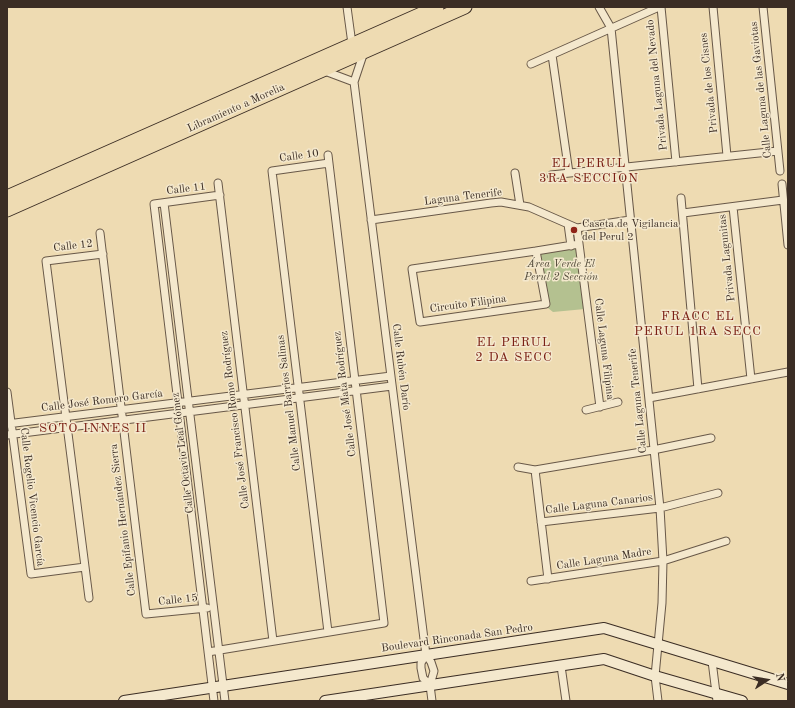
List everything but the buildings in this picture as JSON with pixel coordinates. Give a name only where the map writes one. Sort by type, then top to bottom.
[{"type":"highway","name":"Libramiento a Morelia","points":[[7,197],[436,7]]},
{"type":"highway","name":"Libramiento a Morelia","points":[[7,210],[465,7]]},
{"type":"street","points":[[347,7],[352,44]]},
{"type":"street","name":"Calle Laguna Tenerife","points":[[599,7],[611,28],[660,508],[663,561],[662,603],[659,644],[654,676],[658,701]]},
{"type":"street","points":[[531,64],[660,7]]},
{"type":"street","name":"Privada Laguna del Nevado","points":[[660,7],[676,162]]},
{"type":"street","name":"Privada de los Cisnes","points":[[713,7],[727,156]]},
{"type":"street","name":"Calle Laguna de las Gaviotas","points":[[763,7],[780,171]]},
{"type":"street","name":"Calle Rubén Darío","points":[[364,52],[354,82],[426,655],[431,662],[434,671],[430,685],[432,701]]},
{"type":"street","points":[[552,55],[569,173]]},
{"type":"street","points":[[322,70],[354,82]]},
{"type":"street","points":[[551,175],[778,151]]},
{"type":"street","name":"Calle José Mata Rodríguez","points":[[328,155],[384,623],[328,632]]},
{"type":"street","name":"Calle 10","points":[[272,171],[329,163]]},
{"type":"street","name":"Calle Manuel Barrios Salinas","points":[[272,171],[328,632]]},
{"type":"street","points":[[515,173],[520,205]]},
{"type":"street","name":"Calle José Francisco Romo Rodríguez","points":[[218,183],[273,641]]},
{"type":"street","points":[[782,184],[788,245]]},
{"type":"street","name":"Calle 11","points":[[154,204],[220,195]]},
{"type":"street","points":[[681,198],[698,389]]},
{"type":"street","points":[[683,213],[783,200]]},
{"type":"street","name":"Calle Octavio Leal Gómez","points":[[164,203],[225,701]]},
{"type":"street","name":"Laguna Tenerife","points":[[371,220],[491,203],[520,205],[577,228]]},
{"type":"street","name":"Calle Octavio Leal Gómez","points":[[154,204],[214,701]]},
{"type":"street","name":"Privada Lagunitas","points":[[733,207],[751,379]]},
{"type":"street","points":[[577,228],[630,220]]},
{"type":"street","points":[[568,224],[571,246]]},
{"type":"street","name":"Calle Laguna Filipina","points":[[577,228],[600,407]]},
{"type":"street","name":"Calle Epifanio Hernández Sierra","points":[[100,233],[146,614]]},
{"type":"street","name":"Circuito Filipina","points":[[536,251],[546,304],[420,322],[412,269],[579,244]]},
{"type":"street","name":"Calle 12","points":[[66,417],[46,261],[103,254]]},
{"type":"street","points":[[649,398],[788,372]]},
{"type":"street","name":"Calle José Romero García","points":[[9,424],[391,376]]},
{"type":"street","name":"Calle José Romero García","points":[[10,434],[392,386]]},
{"type":"street","name":"Calle Rogelio Vicencio García","points":[[7,392],[10,434],[31,574],[85,567]]},
{"type":"street","name":"Calle Laguna Filipina","points":[[586,410],[618,402]]},
{"type":"street","points":[[66,417],[89,598]]},
{"type":"street","points":[[518,468],[535,470],[653,450],[711,438]]},
{"type":"street","points":[[535,470],[548,579]]},
{"type":"street","name":"Calle Laguna Canarios","points":[[541,522],[660,508],[718,493]]},
{"type":"street","name":"Calle Laguna Madre","points":[[531,581],[663,561],[726,541]]},
{"type":"street","name":"Calle 15","points":[[146,614],[213,607]]},
{"type":"street","name":"Boulevard Rinconada San Pedro","points":[[124,701],[604,628],[788,684]]},
{"type":"street","points":[[208,652],[328,632]]},
{"type":"street","name":"Calle Rubén Darío","points":[[426,655],[421,663],[421,668],[423,678],[430,685]]},
{"type":"street","points":[[326,701],[604,659],[716,697],[742,701]]},
{"type":"street","points":[[712,661],[716,697]]},
{"type":"street","points":[[561,666],[566,701]]},
{"type":"green space","name":"Área Verde El Perul 2 Sección","points":[[578,247],[585,309],[553,312],[548,308],[539,254]]},
{"type":"place","name":"Caseta de Vigilancia del Perul 2","points":[[574,230]]},
{"type":"district","name":"EL PERUL 3RA SECCION","points":[[589,172]]},
{"type":"district","name":"FRACC EL PERUL 1RA SECC","points":[[698,324]]},
{"type":"district","name":"EL PERUL 2 DA SECC","points":[[514,350]]},
{"type":"district","name":"SOTO INNES II","points":[[93,429]]}]
